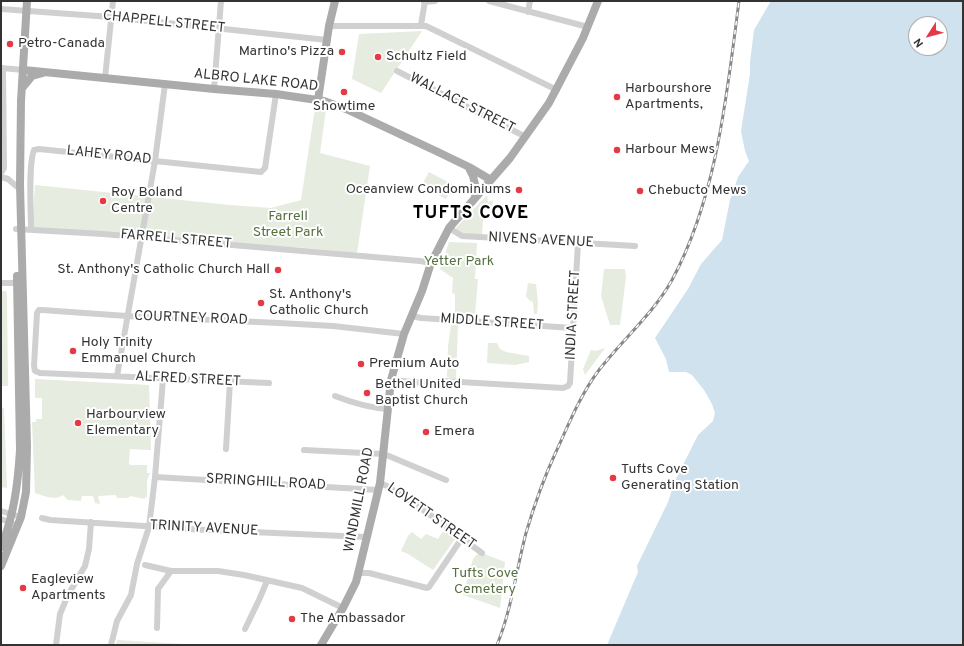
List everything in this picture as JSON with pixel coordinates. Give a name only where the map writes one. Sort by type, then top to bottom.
[{"type":"main road","points":[[18,229],[27,1]]},
{"type":"main road","points":[[318,100],[329,26],[335,1]]},
{"type":"main road","name":"WINDMILL ROAD","points":[[321,645],[343,608],[356,582],[379,486],[384,454],[391,380],[404,334],[431,263],[449,228],[510,158],[526,137],[557,90],[588,27],[598,1]]},
{"type":"main road","name":"ALBRO LAKE ROAD","points":[[24,70],[276,94],[318,100],[346,109],[469,167],[490,180]]},
{"type":"main road","points":[[23,87],[32,76],[50,72]]},
{"type":"main road","points":[[1,547],[11,518],[17,490],[20,450],[19,283],[16,186],[17,130],[22,102]]},
{"type":"main road","points":[[469,167],[476,188],[475,198]]},
{"type":"main road","points":[[1,566],[20,521],[26,492],[27,474],[23,293],[19,283]]},
{"type":"street","points":[[105,78],[113,1]]},
{"type":"street","points":[[214,89],[221,1]]},
{"type":"street","points":[[421,25],[424,1],[435,1]]},
{"type":"street","points":[[489,1],[588,27]]},
{"type":"street","points":[[528,12],[530,1]]},
{"type":"street","name":"CHAPPELL STREET","points":[[1,9],[111,17],[327,40]]},
{"type":"street","points":[[329,26],[426,26],[557,90]]},
{"type":"street","points":[[1,173],[4,168],[2,68]]},
{"type":"street","name":"ALBRO LAKE ROAD","points":[[2,68],[24,70]]},
{"type":"street","name":"WALLACE STREET","points":[[397,71],[526,137]]},
{"type":"street","points":[[117,376],[155,161],[166,84]]},
{"type":"street","name":"LAHEY ROAD","points":[[31,229],[31,179],[32,155],[34,150],[39,149],[260,172],[265,168],[276,94]]},
{"type":"street","points":[[1,178],[8,179],[16,186]]},
{"type":"street","name":"NIVENS AVENUE","points":[[449,228],[462,236],[635,246]]},
{"type":"street","name":"FARRELL STREET","points":[[18,229],[420,260],[431,263]]},
{"type":"street","name":"INDIA STREET","points":[[391,380],[435,384],[443,381],[563,388],[568,386],[570,383],[578,243]]},
{"type":"street","points":[[1,283],[19,283]]},
{"type":"street","name":"COURTNEY ROAD","points":[[35,371],[37,313],[39,310],[127,316],[333,326],[404,334]]},
{"type":"street","name":"MIDDLE STREET","points":[[412,316],[573,328]]},
{"type":"street","name":"ALFRED STREET","points":[[35,371],[40,373],[268,383]]},
{"type":"street","points":[[111,645],[117,621],[130,595],[149,527],[155,477],[162,379]]},
{"type":"street","points":[[226,449],[230,382]]},
{"type":"street","points":[[335,396],[352,403],[388,410]]},
{"type":"street","points":[[304,450],[384,454],[446,480]]},
{"type":"street","name":"SPRINGHILL ROAD","points":[[155,477],[379,486]]},
{"type":"street","name":"LOVETT STREET","points":[[379,486],[387,486],[429,514],[482,553]]},
{"type":"street","points":[[1,511],[11,518],[20,521]]},
{"type":"street","points":[[1,519],[11,518]]},
{"type":"street","name":"TRINITY AVENUE","points":[[42,518],[50,520],[149,527],[366,537]]},
{"type":"street","points":[[56,645],[60,614],[68,595],[85,566],[90,549],[91,522]]},
{"type":"street","points":[[358,573],[369,573],[427,588],[462,538]]},
{"type":"street","points":[[146,566],[171,571],[218,572],[244,575],[302,588],[343,608]]},
{"type":"street","points":[[157,628],[158,589],[171,571]]},
{"type":"street","points":[[245,629],[260,600],[267,581]]},
{"type":"green space","points":[[422,31],[381,93],[352,79],[359,34]]},
{"type":"green space","name":"Farrell Street Park","points":[[315,108],[326,110],[320,153],[370,166],[357,253],[306,248],[146,238],[32,228],[35,185],[271,208],[301,200]]},
{"type":"green space","points":[[429,172],[454,185],[446,199],[421,186]]},
{"type":"green space","points":[[487,195],[488,202],[493,200],[492,207],[484,207],[482,235],[463,234],[457,231],[456,228]]},
{"type":"green space","name":"Yetter Park","points":[[449,242],[477,243],[475,279],[478,279],[475,315],[473,316],[455,314],[455,294],[452,293],[453,278],[440,269]]},
{"type":"green space","points":[[604,269],[625,269],[626,277],[620,325],[610,325],[601,296]]},
{"type":"green space","points":[[528,283],[536,284],[538,303],[537,314],[534,314],[533,302],[526,296]]},
{"type":"green space","points":[[1,291],[6,291],[7,296],[8,386],[1,386]]},
{"type":"green space","points":[[451,325],[458,325],[456,379],[447,377],[448,346]]},
{"type":"green space","points":[[488,343],[497,343],[500,349],[506,352],[529,356],[529,362],[515,365],[487,363]]},
{"type":"green space","points":[[605,348],[585,375],[583,369],[591,350],[596,351]]},
{"type":"green space","points":[[35,379],[149,385],[151,450],[130,449],[129,463],[130,465],[147,465],[147,473],[150,473],[147,480],[147,497],[145,497],[145,499],[130,496],[128,498],[117,498],[116,495],[98,496],[100,504],[95,503],[93,496],[82,496],[81,501],[68,500],[63,495],[53,498],[35,493],[32,422],[36,422],[36,419],[42,419],[42,398],[35,398]]},
{"type":"green space","points":[[1,407],[4,408],[7,488],[1,487]]},
{"type":"green space","points":[[445,529],[455,539],[433,570],[401,551],[408,536],[412,532],[421,539],[426,534],[438,539]]},
{"type":"green space","name":"Tufts Cove Cemetery","points":[[479,552],[505,562],[500,608],[463,595],[473,559]]},
{"type":"green space","points":[[117,640],[183,644],[116,645]]},
{"type":"water","points":[[771,1],[963,1],[963,645],[607,645],[638,572],[637,566],[668,502],[675,481],[698,435],[713,421],[715,413],[704,390],[692,375],[686,372],[669,372],[666,359],[655,338],[688,289],[701,264],[722,240],[730,200],[738,177],[749,161],[745,151],[741,131],[750,74],[754,30]]},
{"type":"railway","points":[[497,645],[506,617],[522,547],[532,513],[547,474],[575,411],[599,370],[656,304],[672,280],[687,248],[700,214],[710,180],[718,144],[730,72],[739,1]]},
{"type":"place","name":"Petro-Canada","points":[[10,44]]},
{"type":"place","name":"Martino's Pizza","points":[[342,52]]},
{"type":"place","name":"Schultz Field","points":[[378,57]]},
{"type":"place","name":"Showtime","points":[[344,92]]},
{"type":"place","name":"Harbourshore Apartments,","points":[[617,97]]},
{"type":"place","name":"Harbour Mews","points":[[617,150]]},
{"type":"place","name":"Oceanview Condominiums","points":[[519,190]]},
{"type":"place","name":"Chebucto Mews","points":[[640,191]]},
{"type":"place","name":"Roy Boland Centre","points":[[103,201]]},
{"type":"place","name":"St. Anthony's Catholic Church Hall","points":[[278,270]]},
{"type":"place","name":"St. Anthony's Catholic Church","points":[[261,303]]},
{"type":"place","name":"Holy Trinity Emmanuel Church","points":[[73,351]]},
{"type":"place","name":"Premium Auto","points":[[361,364]]},
{"type":"place","name":"Bethel United Baptist Church","points":[[367,393]]},
{"type":"place","name":"Harbourview Elementary","points":[[78,423]]},
{"type":"place","name":"Emera","points":[[426,432]]},
{"type":"place","name":"Tufts Cove Generating Station","points":[[613,478]]},
{"type":"place","name":"Eagleview Apartments","points":[[23,588]]},
{"type":"place","name":"The Ambassador","points":[[292,619]]},
{"type":"district","name":"TUFTS COVE","points":[[471,214]]}]
